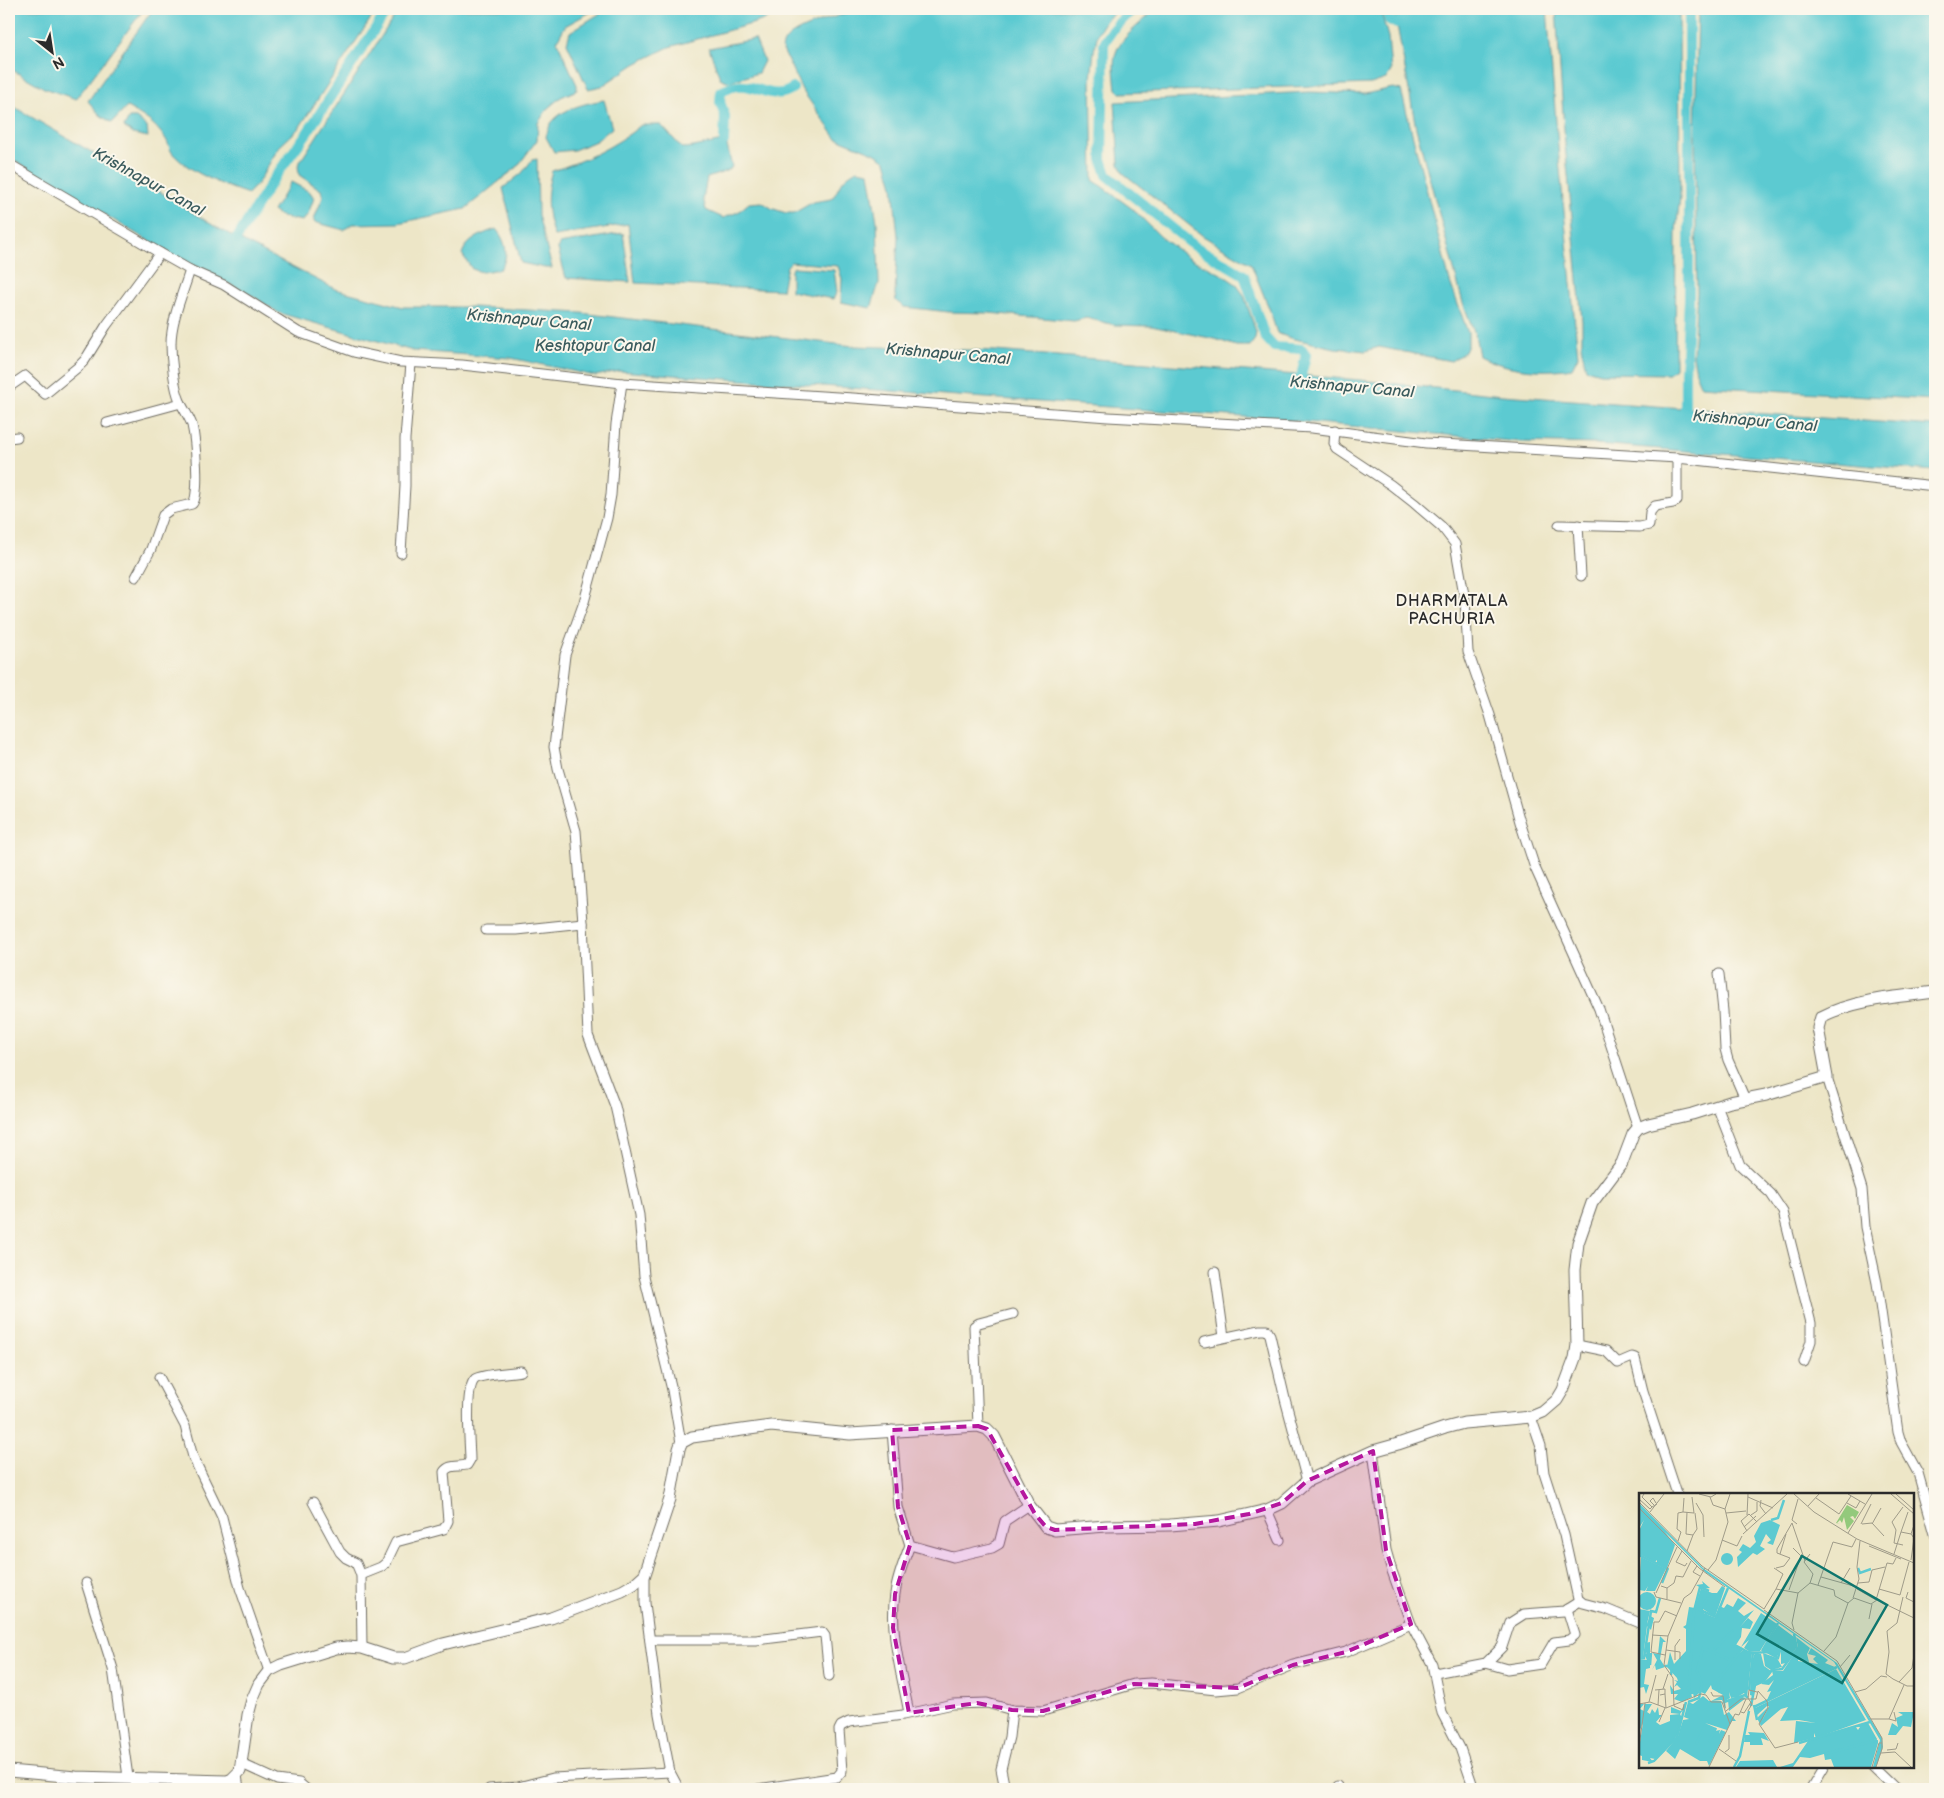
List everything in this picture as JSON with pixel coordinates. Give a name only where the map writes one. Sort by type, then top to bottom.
[{"type":"street","points":[[9,164],[190,270],[224,285],[298,332],[354,352],[412,363],[462,365],[622,383],[1108,417],[1335,430],[1426,442],[1677,458],[1935,486]]},
{"type":"street","points":[[9,387],[25,376],[44,394],[78,367],[115,312],[160,252]]},
{"type":"street","points":[[136,577],[151,549],[162,515],[171,509],[192,504],[196,497],[196,458],[193,431],[178,393],[171,344],[173,327],[190,270]]},
{"type":"street","points":[[401,553],[405,486],[405,439],[412,363]]},
{"type":"street","points":[[622,383],[607,518],[584,602],[565,655],[554,747],[558,769],[576,831],[583,924],[588,1035],[618,1119],[639,1216],[644,1276],[672,1390],[682,1443],[670,1499],[645,1574],[645,1603],[659,1714],[670,1772],[679,1789]]},
{"type":"street","points":[[107,423],[181,403]]},
{"type":"street","points":[[1335,430],[1334,440],[1337,449],[1391,485],[1414,503],[1442,527],[1455,544],[1465,600],[1468,652],[1492,724],[1520,822],[1535,868],[1602,1014],[1638,1128]]},
{"type":"street","points":[[1559,525],[1640,527],[1649,525],[1650,512],[1655,506],[1677,501],[1677,458]]},
{"type":"street","points":[[1578,525],[1580,576]]},
{"type":"street","points":[[486,930],[516,930],[583,924]]},
{"type":"street","points":[[1719,974],[1725,1049],[1745,1099]]},
{"type":"street","points":[[1935,992],[1895,997],[1843,1008],[1821,1018],[1818,1028],[1827,1077],[1862,1189],[1865,1227],[1877,1283],[1898,1432],[1901,1442],[1918,1473],[1935,1534]]},
{"type":"street","points":[[682,1443],[692,1437],[772,1426],[850,1434],[978,1426],[994,1436],[1029,1505],[1046,1527],[1055,1530],[1106,1526],[1195,1524],[1267,1510],[1282,1503],[1308,1481],[1373,1451],[1464,1423],[1531,1417],[1543,1412],[1558,1400],[1575,1358],[1577,1345],[1575,1270],[1578,1243],[1592,1203],[1617,1171],[1633,1134],[1638,1128],[1827,1077]]},
{"type":"street","points":[[1717,1106],[1740,1164],[1771,1194],[1782,1212],[1811,1323],[1811,1341],[1804,1362]]},
{"type":"street","points":[[1215,1272],[1224,1336]]},
{"type":"street","points":[[978,1426],[974,1326],[978,1323],[1013,1314]]},
{"type":"street","points":[[1204,1342],[1224,1336],[1267,1330],[1270,1335],[1285,1399],[1308,1481]]},
{"type":"street","points":[[1577,1345],[1606,1351],[1618,1363],[1632,1357],[1635,1358],[1643,1391],[1677,1493]]},
{"type":"street","points":[[361,1575],[386,1563],[396,1542],[444,1529],[448,1521],[444,1472],[446,1468],[452,1466],[467,1465],[470,1460],[468,1403],[472,1383],[480,1377],[521,1371]]},
{"type":"street","points":[[158,1377],[185,1426],[193,1457],[222,1517],[240,1588],[269,1671]]},
{"type":"street","points":[[1531,1417],[1541,1446],[1544,1473],[1564,1535],[1577,1596],[1580,1601],[1639,1623]]},
{"type":"street","points":[[892,1430],[898,1507],[910,1545],[897,1582],[893,1612],[893,1628],[908,1713]]},
{"type":"street","points":[[1373,1451],[1386,1550],[1392,1571],[1411,1624],[1435,1673],[1442,1713],[1460,1748],[1474,1789]]},
{"type":"street","points":[[313,1502],[340,1552],[346,1558],[356,1563],[361,1575],[362,1648]]},
{"type":"street","points":[[910,1545],[953,1557],[992,1548],[999,1544],[1004,1521],[1029,1505]]},
{"type":"street","points":[[1267,1510],[1280,1540]]},
{"type":"street","points":[[9,1771],[76,1777],[227,1781],[236,1775],[242,1764],[244,1737],[252,1700],[259,1684],[269,1671],[281,1665],[336,1648],[362,1648],[393,1658],[405,1658],[443,1644],[551,1618],[622,1591],[634,1584],[645,1574]]},
{"type":"street","points":[[86,1583],[115,1678],[128,1777]]},
{"type":"street","points":[[1486,1663],[1502,1647],[1510,1623],[1524,1614],[1540,1614],[1567,1609],[1580,1601]]},
{"type":"street","points":[[1435,1673],[1486,1663],[1507,1670],[1540,1664],[1554,1642],[1569,1640],[1575,1635],[1567,1609]]},
{"type":"street","points":[[758,1789],[838,1777],[842,1771],[839,1730],[849,1722],[908,1713],[946,1704],[991,1704],[1012,1710],[1043,1711],[1134,1684],[1151,1683],[1216,1690],[1238,1688],[1293,1665],[1346,1652],[1411,1624]]},
{"type":"street","points":[[650,1640],[756,1640],[822,1632],[825,1636],[829,1676]]},
{"type":"street","points":[[1005,1789],[1001,1768],[1009,1738],[1012,1710]]},
{"type":"street","points":[[242,1764],[277,1780],[299,1783],[306,1789]]},
{"type":"street","points":[[1811,1789],[1823,1768]]},
{"type":"street","points":[[1873,1768],[1896,1789]]},
{"type":"street","points":[[489,1789],[518,1787],[558,1778],[670,1772]]},
{"type":"street","points":[[236,1775],[239,1789]]},
{"type":"highlighted area","points":[[978,1426],[987,1429],[1035,1514],[1046,1527],[1055,1530],[1195,1524],[1249,1514],[1282,1503],[1307,1481],[1373,1451],[1386,1550],[1411,1624],[1346,1652],[1293,1665],[1238,1688],[1134,1684],[1043,1711],[1012,1710],[977,1703],[909,1713],[893,1628],[895,1594],[910,1545],[898,1507],[892,1430]]},
{"type":"water","points":[[9,9],[144,9],[76,99],[44,88],[9,68]]},
{"type":"water","points":[[153,9],[377,9],[299,128],[279,147],[258,183],[248,194],[219,183],[181,162],[172,153],[166,140],[156,127],[127,107],[112,123],[100,115],[88,101]]},
{"type":"water","points":[[399,9],[596,9],[565,26],[557,41],[577,85],[577,90],[561,97],[548,108],[538,123],[537,140],[517,167],[465,209],[398,223],[352,224],[344,230],[314,222],[323,197],[321,190],[299,175],[298,165]]},
{"type":"water","points":[[607,9],[794,9],[755,23],[669,47],[635,64],[602,86],[588,89],[567,43],[570,32]]},
{"type":"water","points":[[863,9],[1120,9],[1107,19],[1098,33],[1094,51],[1091,79],[1093,180],[1134,210],[1161,237],[1189,258],[1223,275],[1236,284],[1244,295],[1256,332],[1255,339],[1250,346],[1236,346],[1215,339],[1151,326],[1115,325],[1086,318],[1074,321],[989,313],[949,312],[904,307],[896,301],[898,237],[893,186],[886,161],[874,153],[836,138],[802,90],[782,48],[791,35],[800,30],[822,21]]},
{"type":"water","points":[[1155,9],[1380,9],[1388,37],[1391,71],[1386,79],[1371,84],[1120,93],[1116,89],[1114,60],[1116,53],[1129,33]]},
{"type":"water","points":[[1394,9],[1547,9],[1578,356],[1572,368],[1549,370],[1525,369],[1490,361],[1479,356],[1475,334],[1463,303],[1416,128]]},
{"type":"water","points":[[1556,9],[1679,9],[1680,197],[1676,231],[1675,368],[1669,374],[1600,373],[1586,369],[1582,350],[1582,321],[1565,144]]},
{"type":"water","points":[[1698,9],[1935,9],[1935,400],[1701,386],[1697,377],[1693,356],[1697,293],[1695,136]]},
{"type":"water","points":[[755,39],[764,61],[758,73],[729,82],[720,78],[709,48]]},
{"type":"water","points":[[1393,88],[1401,90],[1450,282],[1468,333],[1468,345],[1465,352],[1451,361],[1379,347],[1366,351],[1335,348],[1290,338],[1277,333],[1251,264],[1203,236],[1123,173],[1119,164],[1115,102],[1309,92],[1365,94]]},
{"type":"water","points":[[604,100],[612,128],[596,141],[574,150],[554,152],[546,137],[552,122],[562,113],[569,110]]},
{"type":"water","name":"Keshtopur Canal","points":[[9,104],[162,193],[214,226],[286,264],[335,289],[403,307],[474,307],[581,313],[853,346],[995,351],[1360,380],[1502,395],[1935,426],[1935,471],[1598,444],[1521,442],[1285,420],[619,371],[595,376],[511,358],[413,351],[279,313],[254,297],[167,252],[9,157]]},
{"type":"water","points":[[129,118],[136,118],[147,127],[148,137],[133,134],[124,127]]},
{"type":"water","points":[[641,125],[661,125],[682,148],[726,141],[732,167],[727,171],[707,178],[703,198],[706,210],[723,218],[738,212],[749,203],[762,202],[771,208],[786,213],[794,213],[813,202],[832,199],[844,180],[857,170],[869,172],[877,222],[879,283],[871,308],[841,302],[842,279],[838,266],[791,262],[787,266],[782,290],[635,283],[628,224],[554,236],[549,220],[547,203],[552,171],[576,163],[599,152],[621,140]]},
{"type":"water","points":[[537,159],[538,215],[552,268],[521,263],[503,188],[522,173],[532,160]]},
{"type":"water","points":[[291,182],[310,192],[314,198],[308,214],[302,221],[282,217],[273,211]]},
{"type":"water","points":[[496,229],[506,249],[505,259],[500,269],[482,272],[472,269],[462,254],[464,249],[471,241]]},
{"type":"water","points":[[623,233],[630,282],[566,278],[558,249],[559,244]]},
{"type":"water","points":[[794,267],[834,270],[837,292],[833,299],[791,291],[791,270]]},
{"type":"waterway","points":[[237,238],[272,181],[307,133],[388,9]]},
{"type":"waterway","name":"Krishnapur Canal","points":[[1136,9],[1117,24],[1104,44],[1102,159],[1107,175],[1193,245],[1244,275],[1265,337],[1274,347],[1302,349],[1306,355],[1301,376]]},
{"type":"waterway","points":[[1386,9],[1389,20],[1397,24]]},
{"type":"waterway","points":[[1685,408],[1689,300],[1689,9]]},
{"type":"waterway","points":[[724,141],[725,116],[720,102],[721,92],[731,87],[748,86],[778,94],[793,88]]},
{"type":"district","name":"DHARMATALA PACHURIA","points":[[1452,609]]}]
